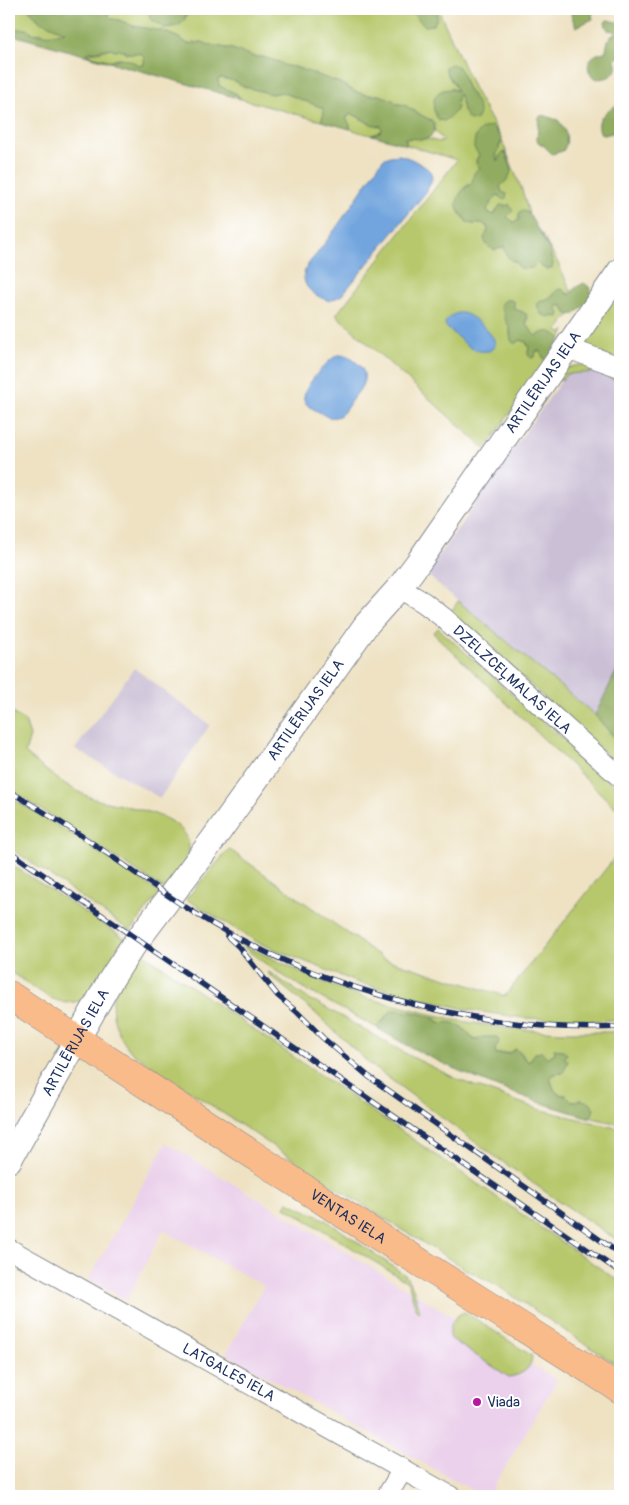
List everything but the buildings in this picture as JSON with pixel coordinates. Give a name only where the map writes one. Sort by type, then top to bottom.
[{"type":"highway","name":"VENTAS IELA","points":[[9,995],[335,1208],[620,1390]]},
{"type":"street","name":"ARTILĒRIJAS IELA","points":[[9,1160],[130,950],[212,842],[366,625],[399,588],[620,271]]},
{"type":"street","points":[[567,348],[620,367]]},
{"type":"street","name":"DZELZCEĻMALAS IELA","points":[[399,588],[423,602],[444,618],[620,777]]},
{"type":"street","name":"LATGALES IELA","points":[[9,1249],[450,1496]]},
{"type":"street","points":[[387,1496],[403,1469]]},
{"type":"shaded area","points":[[598,372],[620,383],[620,664],[595,715],[426,574],[566,374]]},
{"type":"shaded area","points":[[134,668],[210,725],[160,798],[75,749]]},
{"type":"shaded area","points":[[166,1143],[557,1380],[488,1496],[483,1496],[226,1354],[264,1286],[163,1230],[127,1300],[89,1279]]},
{"type":"green space","points":[[9,9],[27,9],[38,20],[65,32],[48,35],[43,33],[34,34],[27,29],[19,29],[9,32]]},
{"type":"green space","points":[[27,9],[119,9],[112,11],[108,15],[112,19],[133,26],[162,31],[188,44],[202,42],[255,57],[262,57],[340,83],[356,92],[379,95],[391,99],[397,104],[407,106],[433,123],[433,133],[431,137],[425,139],[405,138],[407,145],[372,135],[380,132],[381,126],[373,125],[351,114],[346,118],[350,129],[321,121],[324,113],[323,108],[282,92],[272,94],[245,87],[235,81],[218,79],[219,86],[237,94],[241,99],[9,34],[9,32],[19,29],[39,34],[65,32],[38,20]],"holes":[[[111,48],[127,53],[142,54],[144,65],[121,58],[112,61],[88,55],[87,53]]]},
{"type":"green space","points":[[119,9],[152,9],[154,22],[160,24],[163,28],[177,26],[187,16],[185,9],[299,9],[307,13],[312,9],[410,9],[425,26],[433,25],[437,18],[436,9],[438,9],[474,89],[500,136],[495,129],[476,160],[480,168],[472,183],[465,187],[459,213],[467,223],[482,223],[488,228],[487,233],[500,249],[505,246],[518,266],[537,263],[548,270],[553,264],[541,233],[572,293],[567,294],[564,290],[556,291],[550,298],[541,300],[549,317],[553,316],[558,305],[563,306],[566,313],[570,315],[564,320],[557,331],[562,333],[565,330],[561,339],[542,333],[534,336],[526,325],[528,319],[523,312],[514,309],[513,306],[505,313],[510,327],[510,334],[516,343],[521,340],[526,342],[529,348],[528,352],[540,351],[546,362],[485,449],[336,315],[457,160],[407,145],[405,139],[421,138],[438,142],[444,141],[434,130],[435,126],[432,120],[418,115],[415,111],[402,104],[397,104],[391,99],[379,95],[356,92],[340,83],[295,67],[202,42],[188,44],[162,31],[133,26],[112,19],[108,15]],"holes":[[[445,67],[463,75],[467,87],[474,96],[461,105],[461,95],[458,95],[456,101],[457,108],[451,88],[457,91]]]},
{"type":"green space","points":[[152,9],[185,9],[185,19],[177,26],[163,28],[150,19],[149,15]]},
{"type":"green space","points":[[410,9],[436,9],[437,16],[433,25],[425,26]]},
{"type":"green space","points":[[573,9],[595,9],[592,15],[593,19],[576,27],[571,15]]},
{"type":"green space","points":[[607,20],[620,22],[620,57],[615,60],[616,70],[611,76],[598,79],[593,78],[588,65],[595,55],[605,52],[608,40],[615,34],[614,31],[608,30],[605,22]]},
{"type":"green space","points":[[111,48],[127,53],[142,54],[144,65],[121,58],[112,61],[87,55],[87,53]]},
{"type":"green space","points":[[451,64],[458,67],[462,72],[468,90],[478,106],[479,110],[476,121],[468,119],[463,111],[460,95],[458,95],[456,110],[444,121],[439,120],[435,114],[434,102],[438,93],[449,89],[457,91],[445,67]]},
{"type":"green space","points":[[221,78],[272,94],[282,92],[323,108],[324,113],[321,121],[241,99],[237,94],[219,86],[218,79]]},
{"type":"green space","points":[[620,104],[620,131],[601,134],[599,129],[600,120],[606,112]]},
{"type":"green space","points":[[351,114],[369,123],[381,125],[382,129],[372,135],[350,129],[346,119]]},
{"type":"green space","points":[[543,115],[558,120],[563,128],[567,139],[563,151],[552,154],[538,142],[539,117]]},
{"type":"green space","points":[[492,126],[502,141],[496,155],[497,161],[503,152],[506,153],[512,171],[500,187],[502,192],[507,194],[506,199],[503,200],[498,195],[496,196],[487,209],[489,213],[494,215],[500,205],[506,206],[509,204],[513,211],[507,217],[514,222],[519,220],[519,214],[522,210],[529,214],[550,251],[553,264],[550,269],[542,267],[537,263],[532,268],[522,269],[509,258],[504,246],[496,250],[487,245],[484,238],[488,227],[482,223],[473,224],[467,221],[459,211],[457,206],[458,197],[472,183],[475,172],[480,168],[476,162],[479,155],[474,148],[476,136],[483,128]]},
{"type":"green space","points":[[502,141],[522,190],[529,214],[524,211],[519,215],[519,220],[514,222],[496,212],[493,215],[489,213],[487,208],[496,196],[502,192],[500,187],[506,181],[511,168],[507,155],[499,156],[499,161],[497,161],[497,152]]},
{"type":"green space","points":[[584,283],[589,287],[593,297],[575,314],[570,315],[566,313],[563,306],[559,305],[557,309],[560,313],[559,317],[541,314],[538,306],[539,302],[550,298],[559,289],[564,290],[567,294],[571,294],[575,288]]},
{"type":"green space","points":[[620,283],[620,361],[590,349],[586,343],[586,337]]},
{"type":"green space","points":[[506,300],[514,302],[514,309],[527,315],[526,325],[534,335],[537,336],[544,332],[550,332],[561,339],[546,362],[540,351],[536,351],[535,357],[531,358],[528,355],[529,348],[526,342],[521,340],[513,343],[511,340],[510,327],[500,306]]},
{"type":"green space","points":[[587,365],[620,378],[620,383],[598,372],[566,374],[562,380],[555,380],[566,368]]},
{"type":"green space","points":[[458,601],[595,715],[620,744],[620,767],[451,612]]},
{"type":"green space","points":[[438,628],[620,790],[620,812],[433,633]]},
{"type":"green space","points":[[620,664],[620,744],[595,715]]},
{"type":"green space","points":[[9,711],[25,721],[30,736],[25,753],[57,778],[92,798],[151,813],[167,819],[179,827],[187,838],[189,851],[164,889],[9,789]]},
{"type":"green space","points":[[9,797],[72,834],[160,893],[130,931],[9,847]]},
{"type":"green space","points":[[229,849],[384,959],[505,996],[620,851],[620,1019],[596,1021],[524,1018],[469,1010],[359,983],[259,943],[186,899]]},
{"type":"green space","points":[[9,863],[126,939],[94,989],[81,1001],[65,1003],[50,998],[9,971]]},
{"type":"green space","points":[[239,943],[321,981],[366,998],[460,1021],[514,1029],[561,1032],[620,1032],[620,1124],[587,1117],[592,1115],[582,1100],[572,1101],[566,1095],[556,1092],[550,1077],[554,1074],[562,1073],[568,1061],[555,1053],[532,1062],[525,1060],[521,1052],[496,1054],[495,1049],[485,1037],[474,1040],[461,1026],[441,1023],[433,1017],[392,1010],[377,1028],[288,979]]},
{"type":"green space","points":[[140,951],[620,1282],[620,1367],[495,1284],[467,1270],[350,1197],[132,1053],[119,1033],[112,1010],[116,990]]},
{"type":"green space","points":[[269,972],[310,1000],[410,1056],[461,1081],[538,1109],[620,1129],[620,1242],[490,1153],[371,1065],[314,1012],[267,973]]},
{"type":"green space","points":[[392,1010],[417,1013],[441,1023],[456,1024],[464,1029],[474,1040],[485,1037],[497,1037],[499,1042],[495,1049],[496,1054],[507,1054],[516,1049],[529,1062],[535,1053],[542,1052],[548,1058],[555,1053],[554,1049],[563,1050],[567,1054],[564,1058],[568,1061],[563,1073],[554,1074],[550,1077],[553,1087],[556,1092],[566,1095],[572,1101],[582,1100],[591,1103],[594,1109],[592,1115],[587,1117],[533,1100],[479,1080],[427,1056],[377,1028]]},
{"type":"green space","points":[[288,1202],[326,1220],[405,1275],[413,1288],[419,1312],[416,1310],[409,1285],[406,1281],[285,1207]]},
{"type":"green space","points":[[465,1312],[532,1356],[532,1361],[528,1368],[518,1375],[509,1377],[451,1339],[452,1322],[457,1316]]},
{"type":"water","points":[[399,155],[414,160],[430,171],[432,180],[426,192],[342,295],[330,301],[317,296],[309,290],[305,282],[304,273],[307,266],[336,228],[383,159]]},
{"type":"water","points":[[458,313],[469,315],[488,331],[494,340],[495,347],[490,351],[473,349],[446,327],[447,319]]},
{"type":"water","points":[[338,355],[352,359],[361,367],[364,372],[364,382],[339,416],[325,416],[304,401],[304,394],[316,374]]},
{"type":"railway","points":[[9,791],[72,829],[170,897],[218,927],[262,950],[310,971],[360,989],[466,1016],[570,1027],[620,1027]]},
{"type":"railway","points":[[9,851],[620,1272]]},
{"type":"railway","points":[[227,936],[239,947],[278,996],[368,1076],[620,1254]]},
{"type":"place","name":"Viada","points":[[477,1402]]}]
